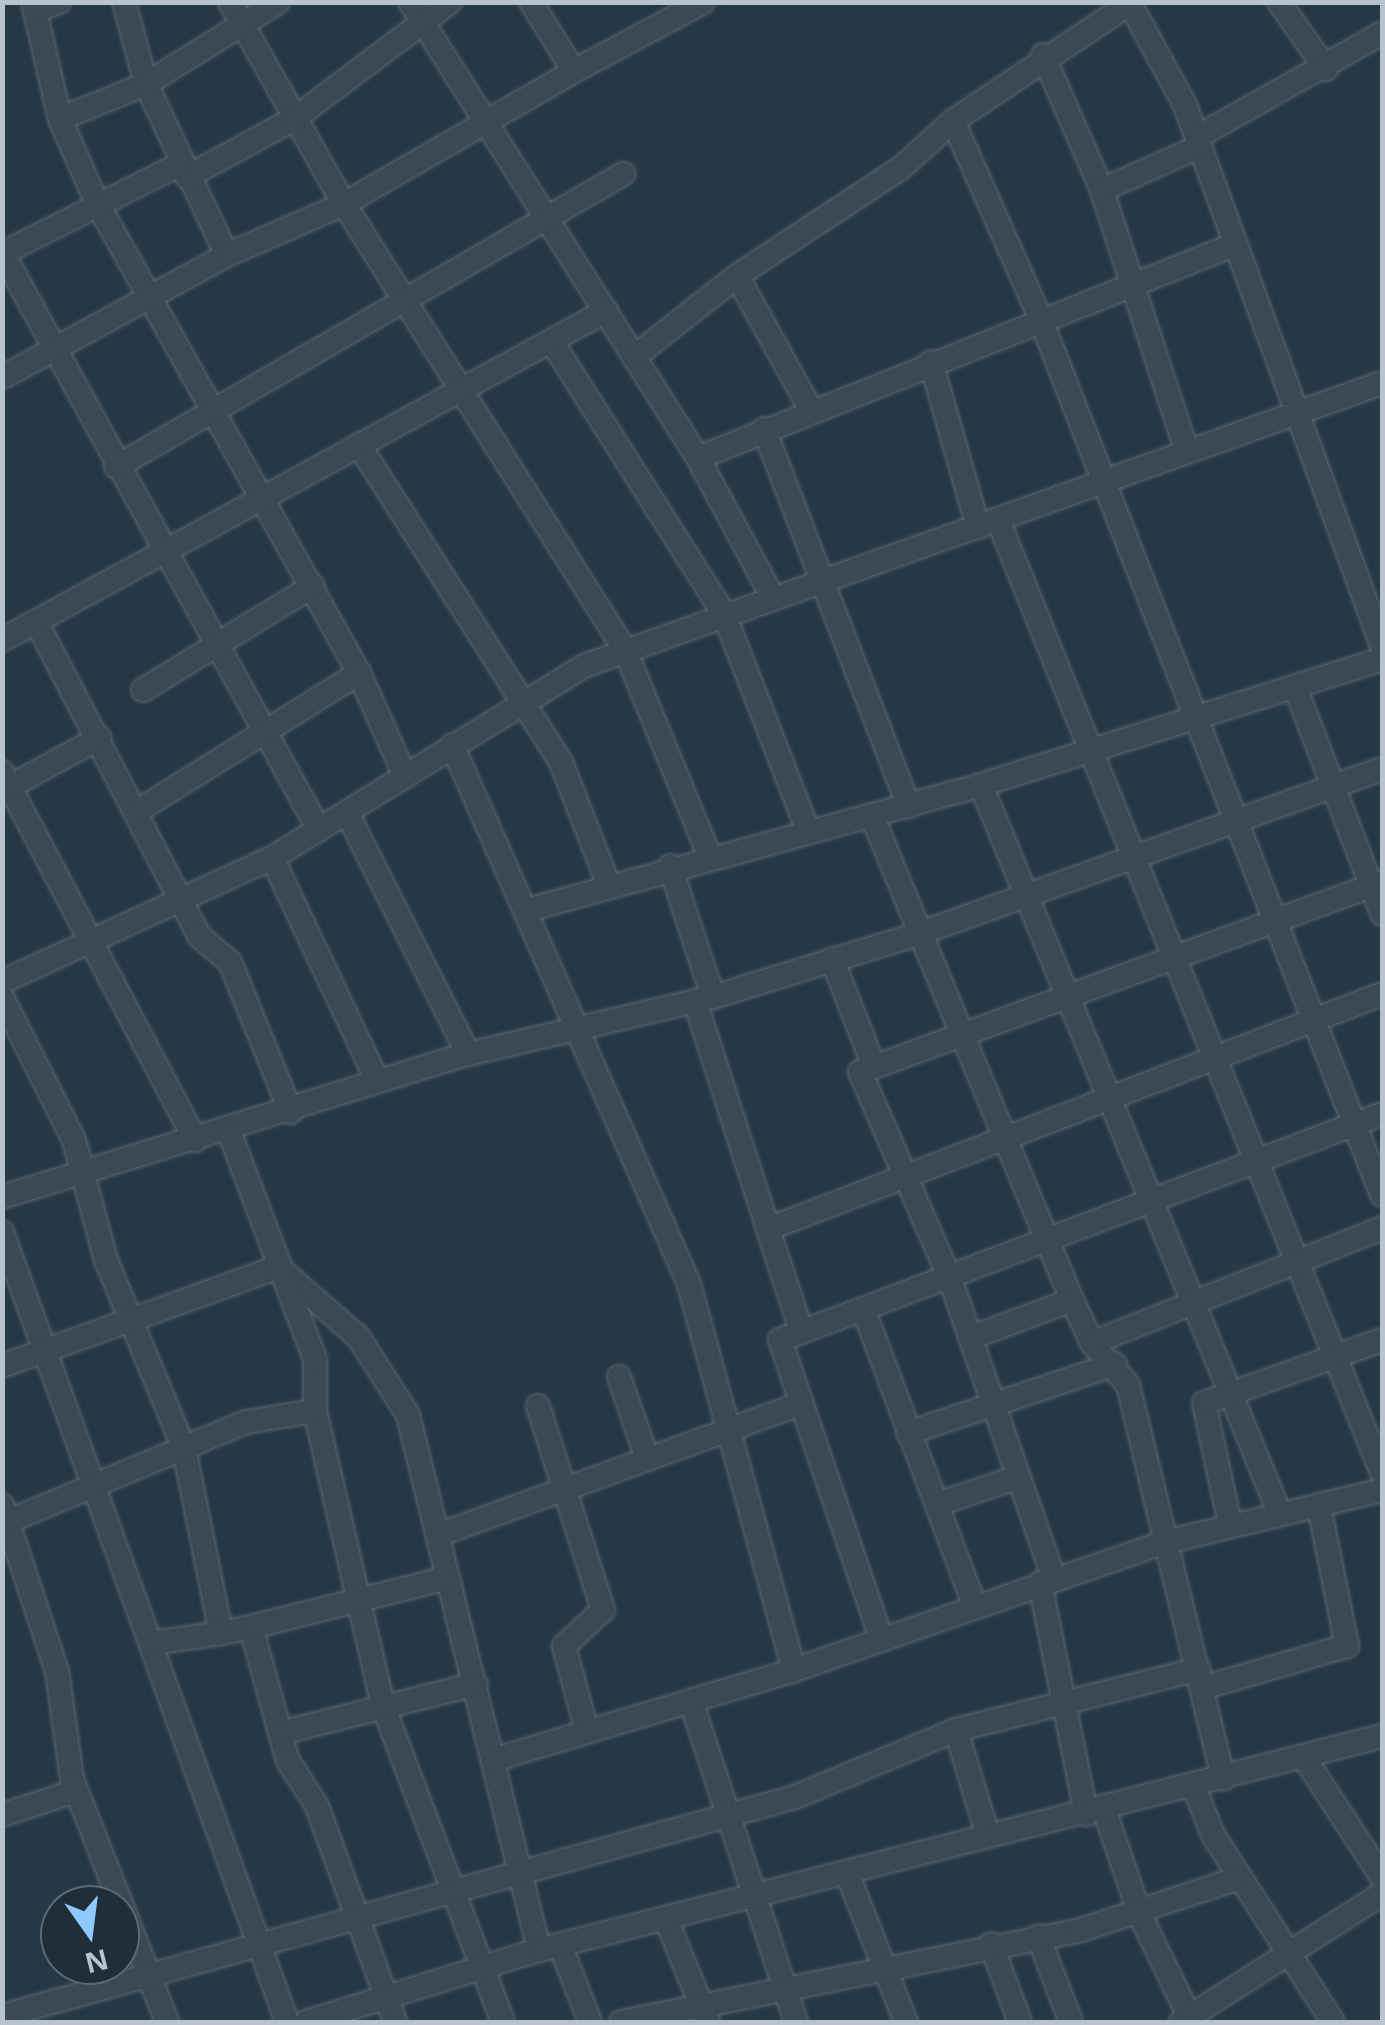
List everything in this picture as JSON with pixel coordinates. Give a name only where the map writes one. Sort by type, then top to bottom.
[{"type":"street","points":[[60,2],[34,7],[60,119],[96,201],[211,413],[313,586],[359,674],[405,776]]},
{"type":"street","points":[[124,2],[146,84],[184,171],[228,255]]},
{"type":"street","points":[[230,2],[344,204],[625,650],[709,855]]},
{"type":"street","points":[[60,119],[146,84],[278,2]]},
{"type":"street","points":[[319,830],[220,641],[116,467],[52,350],[3,252],[96,201],[184,171],[294,119],[416,11],[450,2]]},
{"type":"street","points":[[531,2],[574,71]]},
{"type":"street","points":[[5,376],[228,255],[344,204],[492,124],[574,71],[702,2]]},
{"type":"street","points":[[1280,2],[1326,69]]},
{"type":"street","points":[[634,357],[737,276],[901,168],[952,121],[1043,55],[1130,3],[1199,142],[1382,646]]},
{"type":"street","points":[[416,11],[492,124],[544,216],[698,458],[772,596]]},
{"type":"street","points":[[1102,190],[1199,142],[1382,34]]},
{"type":"street","points":[[1043,55],[1102,190],[1185,446]]},
{"type":"street","points":[[952,121],[1041,320],[1103,476],[1190,718],[1382,1196]]},
{"type":"street","points":[[116,467],[544,216],[623,174]]},
{"type":"street","points":[[698,458],[810,408],[1236,244]]},
{"type":"street","points":[[737,276],[810,408]]},
{"type":"street","points":[[2,640],[38,625],[167,554],[259,497],[606,311]]},
{"type":"street","points":[[552,342],[724,614],[808,831]]},
{"type":"street","points":[[931,362],[988,524],[1089,752],[1169,960],[1380,1461]]},
{"type":"street","points":[[2,982],[272,858],[524,700],[625,650],[820,579],[988,524],[1185,446],[1295,414],[1382,383]]},
{"type":"street","points":[[764,430],[909,806]]},
{"type":"street","points":[[360,445],[524,700],[576,790],[608,883]]},
{"type":"street","points":[[143,690],[313,586]]},
{"type":"street","points":[[38,625],[202,942],[230,962],[291,1112]]},
{"type":"street","points":[[531,909],[709,855],[981,785],[1382,659]]},
{"type":"street","points":[[136,812],[359,674]]},
{"type":"street","points":[[1295,687],[1377,884],[1382,914]]},
{"type":"street","points":[[99,738],[5,783],[194,1140]]},
{"type":"street","points":[[452,745],[584,1028],[689,1284],[794,1670]]},
{"type":"street","points":[[2,1197],[81,1169],[229,1132],[377,1080],[468,1054],[704,999],[921,933],[1382,769]]},
{"type":"street","points":[[981,785],[1280,1514]]},
{"type":"street","points":[[347,813],[468,1054]]},
{"type":"street","points":[[872,816],[1008,1136],[1072,1300],[1092,1342],[1115,1364],[1128,1385],[1223,1779]]},
{"type":"street","points":[[272,858],[377,1080]]},
{"type":"street","points":[[670,866],[768,1229],[801,1330]]},
{"type":"street","points":[[1377,884],[872,1061],[862,1080],[951,1281],[1018,1477],[1047,1581],[1064,1702],[1095,1811],[1188,2021],[1382,1894]]},
{"type":"street","points":[[832,959],[872,1061]]},
{"type":"street","points":[[768,1229],[1107,1096],[1382,994]]},
{"type":"street","points":[[2,997],[81,1169],[131,1324],[184,1448],[221,1633]]},
{"type":"street","points":[[881,1638],[796,1405],[778,1344],[801,1330],[951,1281],[1252,1160],[1382,1114]]},
{"type":"street","points":[[229,1132],[318,1368],[315,1411],[353,1603],[382,1706],[450,1893],[503,2022]]},
{"type":"street","points":[[1092,1342],[1382,1228]]},
{"type":"street","points":[[2,1232],[43,1356],[99,1489],[286,2022]]},
{"type":"street","points":[[2,1366],[43,1356],[278,1267]]},
{"type":"street","points":[[278,1267],[394,1382],[438,1535],[522,1873],[549,1947],[590,2022]]},
{"type":"street","points":[[970,1338],[1072,1300]]},
{"type":"street","points":[[864,1311],[974,1603]]},
{"type":"street","points":[[1230,1524],[1202,1405],[1382,1340]]},
{"type":"street","points":[[908,1433],[1115,1364]]},
{"type":"street","points":[[619,1377],[646,1455]]},
{"type":"street","points":[[438,1535],[646,1455],[796,1405]]},
{"type":"street","points":[[538,1406],[570,1484],[603,1610],[564,1646],[587,1732]]},
{"type":"street","points":[[167,2022],[76,1791],[56,1670],[5,1517],[99,1489],[246,1422],[315,1411]]},
{"type":"street","points":[[938,1504],[1018,1477]]},
{"type":"street","points":[[496,1759],[794,1670],[974,1603],[1166,1542],[1382,1490]]},
{"type":"street","points":[[4,2019],[732,1815],[843,1781],[956,1730],[1064,1702],[1200,1679],[1346,1646],[1319,1506]]},
{"type":"street","points":[[152,1642],[251,1627],[448,1578]]},
{"type":"street","points":[[251,1627],[280,1734],[395,2022]]},
{"type":"street","points":[[280,1734],[476,1684]]},
{"type":"street","points":[[691,1701],[732,1815],[796,2022]]},
{"type":"street","points":[[956,1730],[988,1836]]},
{"type":"street","points":[[306,2022],[549,1947],[1194,1787],[1382,1736]]},
{"type":"street","points":[[1305,1758],[1382,1877]]},
{"type":"street","points":[[1194,1787],[1239,1878],[1333,2022]]},
{"type":"street","points":[[2,1816],[76,1791]]},
{"type":"street","points":[[847,1873],[906,2022]]},
{"type":"street","points":[[621,2022],[704,2013],[885,1962],[1140,1915],[1239,1878]]},
{"type":"street","points":[[666,1919],[704,2013]]},
{"type":"street","points":[[1038,1936],[1071,2022]]},
{"type":"street","points":[[991,1944],[1020,2022]]}]
